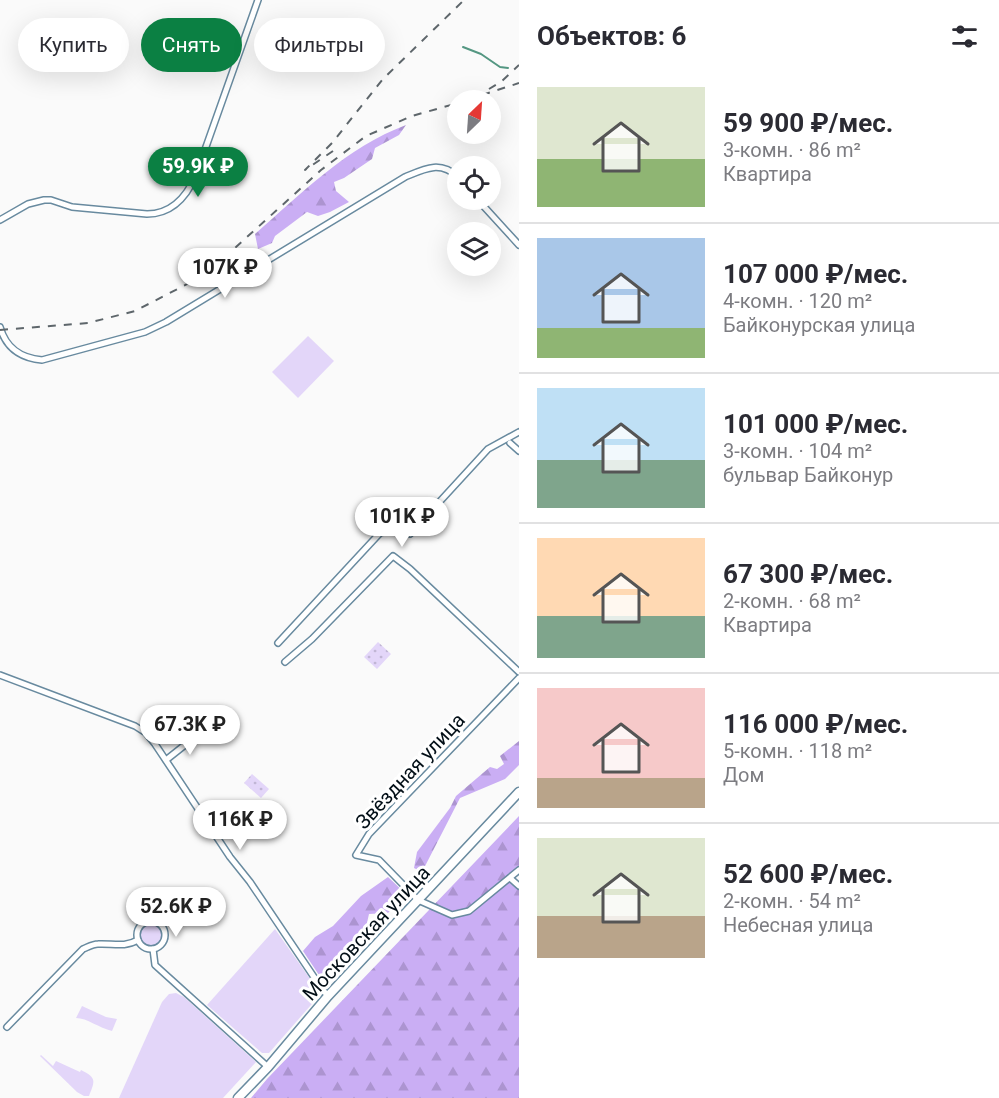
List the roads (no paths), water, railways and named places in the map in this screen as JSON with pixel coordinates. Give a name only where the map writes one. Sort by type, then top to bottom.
[{"type":"main road","name":"Московская улица","points":[[238,1098],[268,1067],[328,996],[519,792]]},
{"type":"street","points":[[0,220],[28,204],[44,200],[72,207],[147,214],[167,210],[177,203],[189,191],[196,175],[258,0]]},
{"type":"street","points":[[0,327],[11,348],[19,355],[42,360],[145,332],[166,322],[405,177],[427,168],[438,167],[447,171]]},
{"type":"street","points":[[487,210],[519,245]]},
{"type":"street","points":[[278,643],[380,533],[395,529],[410,534],[488,449],[519,432]]},
{"type":"street","points":[[510,443],[519,452]]},
{"type":"street","points":[[285,662],[312,639],[393,556],[410,569],[519,672]]},
{"type":"street","points":[[0,675],[135,726],[146,733],[328,996]]},
{"type":"street","name":"Звёздная улица","points":[[418,900],[379,860],[356,855],[369,834],[519,678]]},
{"type":"street","points":[[166,760],[200,733]]},
{"type":"street","points":[[418,900],[452,915],[470,911],[519,870]]},
{"type":"street","points":[[510,879],[519,886]]},
{"type":"street","points":[[149,921],[156,921],[164,929],[165,936],[160,946],[153,949],[142,946],[138,940],[138,929],[142,923],[149,921]]},
{"type":"street","points":[[7,1027],[83,948],[96,943],[117,946],[138,940]]},
{"type":"street","points":[[153,949],[155,965],[268,1067]]},
{"type":"waterway","points":[[463,47],[481,54],[500,67],[508,68]]},
{"type":"railway","points":[[333,151],[305,170],[332,143],[383,79],[464,0]]},
{"type":"railway","points":[[489,89],[502,81],[519,65]]},
{"type":"railway","points":[[498,90],[519,83]]},
{"type":"railway","points":[[0,330],[88,323],[135,311],[193,281],[236,247],[321,170],[366,136],[412,116],[447,106]]}]
